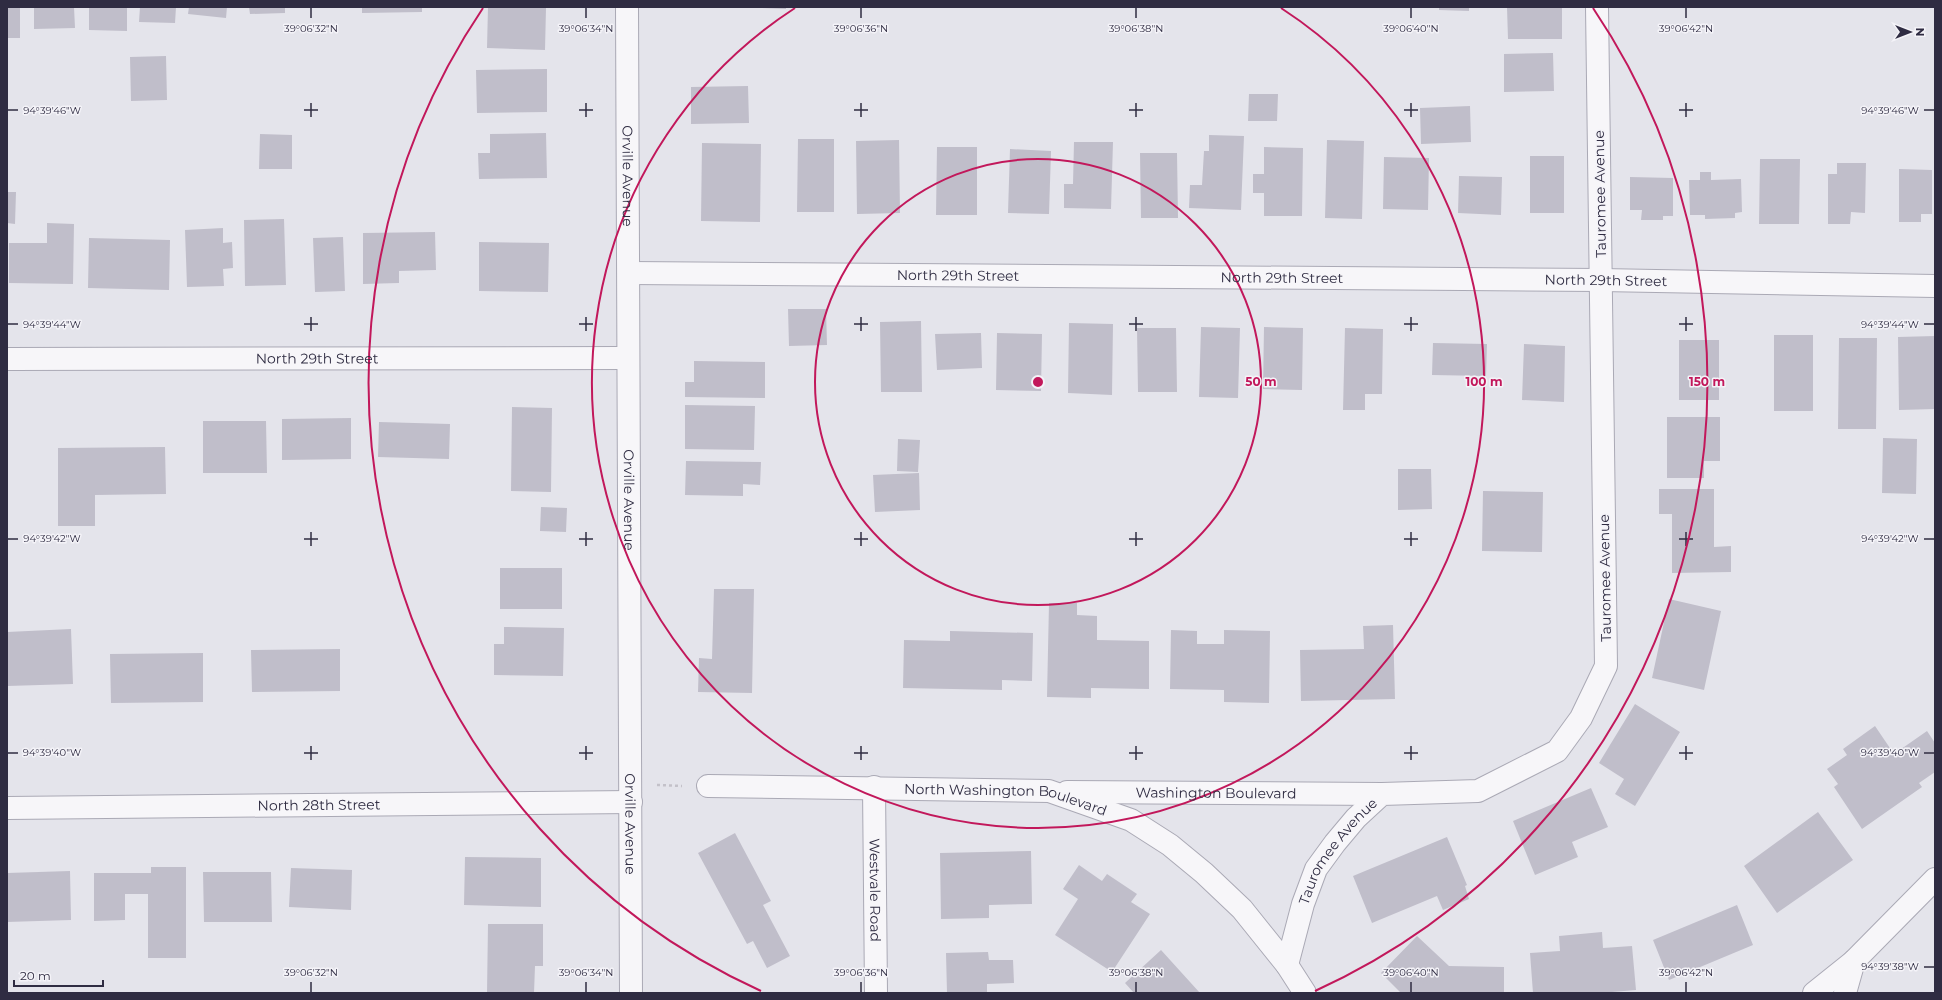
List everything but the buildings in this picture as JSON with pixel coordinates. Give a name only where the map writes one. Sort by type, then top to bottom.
[{"type":"street","name":"Orville Avenue","points":[[627,7],[629,273],[627,358],[631,794],[631,993]]},
{"type":"street","name":"Tauromee Avenue","points":[[1287,965],[1303,904],[1316,869],[1356,818],[1382,794],[1478,791],[1557,751],[1581,718],[1606,666],[1597,7]]},
{"type":"street","name":"North 29th Street","points":[[629,273],[1601,280],[1935,286]]},
{"type":"street","name":"North 29th Street","points":[[7,359],[627,358]]},
{"type":"street","name":"North Washington Boulevard","points":[[708,786],[874,787],[1049,791],[1132,820],[1170,845],[1242,909],[1287,965],[1305,993]]},
{"type":"street","name":"Westvale Road","points":[[874,787],[876,993]]},
{"type":"street","name":"Washington Boulevard","points":[[1049,791],[1382,794]]},
{"type":"street","name":"North 28th Street","points":[[7,808],[631,794]]},
{"type":"street","points":[[1814,993],[1854,961],[1935,880]]},
{"type":"street","points":[[1845,993],[1854,961]]},
{"type":"path","points":[[631,794],[708,786]]}]
